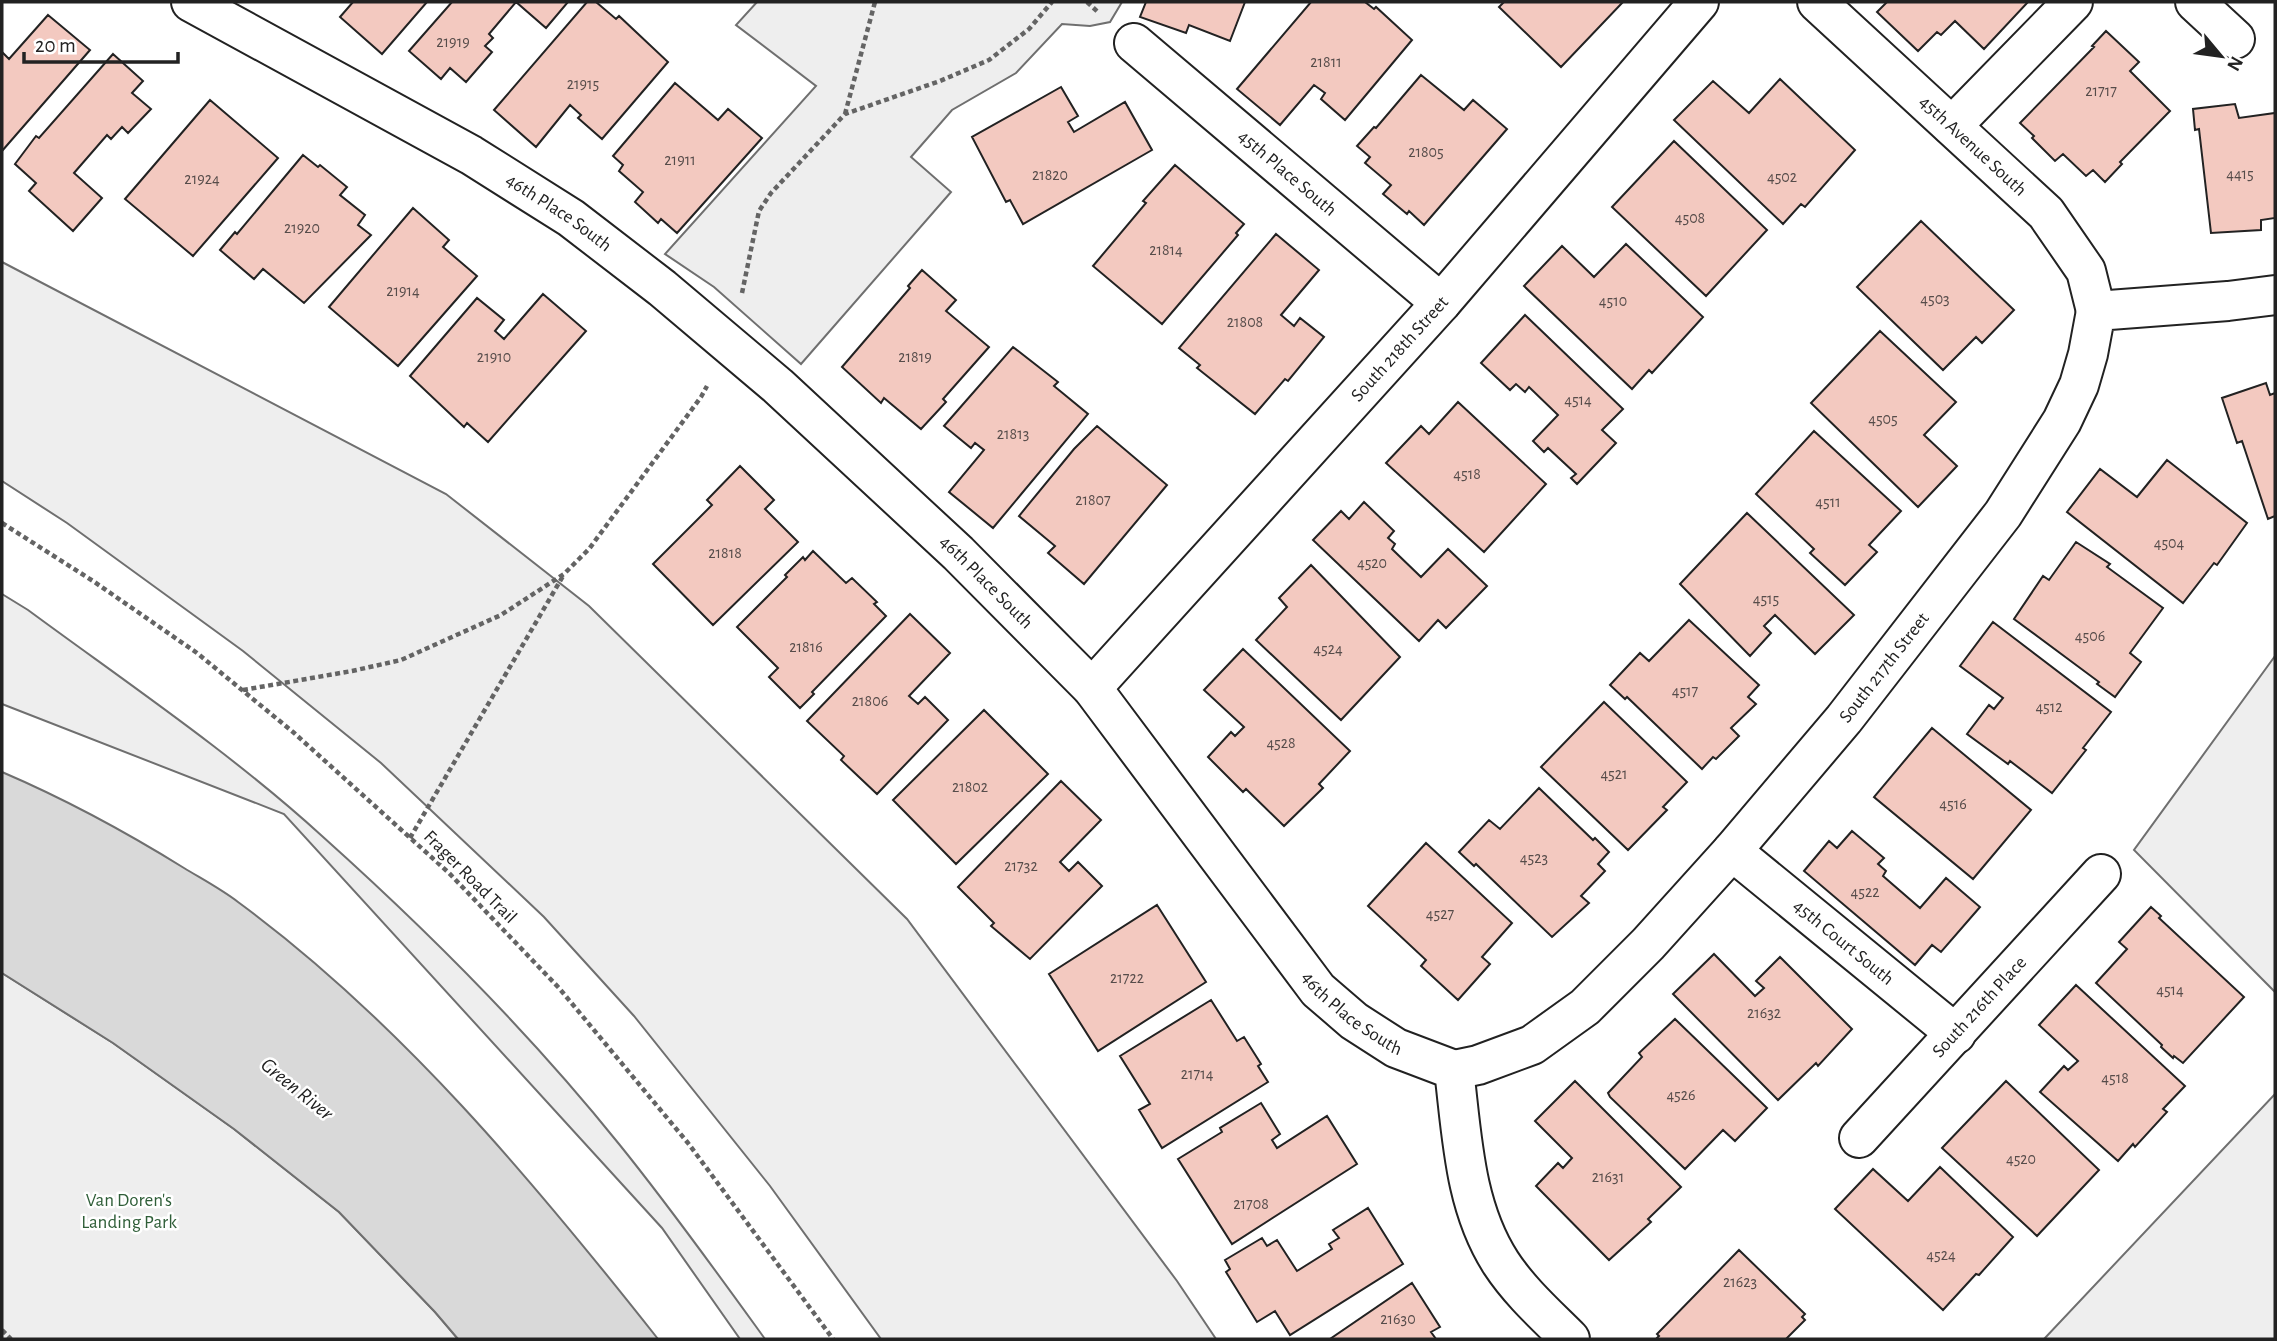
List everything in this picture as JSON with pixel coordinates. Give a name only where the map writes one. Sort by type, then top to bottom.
[{"type":"street","name":"South 218th Street","points":[[1092,688],[1441,303],[1699,2]]},
{"type":"street","name":"45th Avenue South","points":[[1817,2],[2046,214],[2086,271],[2095,310]]},
{"type":"street","points":[[1952,126],[2073,2]]},
{"type":"street","points":[[2195,2],[2235,39]]},
{"type":"street","name":"46th Place South","points":[[204,4],[471,155],[570,218],[662,288],[729,344],[958,553],[1092,688],[1318,990],[1354,1021],[1396,1048],[1454,1070]]},
{"type":"street","name":"45th Place South","points":[[1134,43],[1441,303]]},
{"type":"street","points":[[2095,310],[2275,295]]},
{"type":"street","name":"South 217th Street","points":[[1454,1070],[1478,1065],[1532,1045],[1585,1007],[1648,944],[1732,851],[1844,719],[2003,514],[2062,421],[2088,354],[2095,310]]},
{"type":"street","name":"45th Court South","points":[[1732,851],[1956,1034]]},
{"type":"street","name":"South 216th Place","points":[[1859,1138],[2101,874]]},
{"type":"street","points":[[1454,1070],[1468,1180],[1484,1228],[1500,1262],[1522,1292],[1570,1339]]},
{"type":"path","points":[[845,114],[874,2]]},
{"type":"path","points":[[243,690],[401,660],[501,615],[564,574],[589,549],[701,397],[729,344],[759,211],[771,193],[845,114],[940,81],[989,60],[1029,29],[1052,2]]},
{"type":"path","name":"Frager Road Trail","points":[[2,523],[104,588],[197,653],[293,732],[449,873],[559,988],[688,1143],[833,1339]]},
{"type":"path","points":[[410,838],[564,574]]},
{"type":"path","points":[[2,1330],[11,1339]]},
{"type":"green space","points":[[757,2],[1122,2],[1110,22],[1090,26],[1062,24],[1016,73],[952,110],[911,157],[951,192],[801,364],[714,287],[665,254],[816,86],[736,25]]},
{"type":"green space","points":[[2,262],[446,494],[589,606],[907,919],[1177,1281],[1216,1339],[881,1339],[770,1186],[634,1016],[544,917],[381,763],[243,651],[67,523],[2,481]]},
{"type":"green space","points":[[2,594],[141,692],[252,776],[322,836],[439,946],[514,1023],[585,1103],[657,1192],[765,1339],[740,1339],[662,1228],[284,814],[2,704]]},
{"type":"green space","points":[[2275,656],[2275,992],[2134,850]]},
{"type":"green space","name":"Van Doren's Landing Park","points":[[2,973],[113,1043],[234,1129],[339,1212],[458,1339],[2,1339]]},
{"type":"green space","points":[[2275,1094],[2275,1339],[2044,1339]]},
{"type":"water","name":"Green River","points":[[2,772],[118,829],[218,888],[355,998],[462,1106],[513,1163],[658,1339],[458,1339],[339,1212],[234,1129],[113,1043],[2,973]]},
{"type":"building","points":[[353,2],[427,2],[382,54],[340,17]]},
{"type":"building","points":[[452,2],[516,2],[489,34],[493,38],[485,46],[492,52],[466,82],[450,68],[441,79],[409,51]]},
{"type":"building","points":[[516,2],[568,2],[546,28]]},
{"type":"building","points":[[587,2],[596,2],[616,19],[619,16],[668,62],[602,139],[578,118],[581,115],[570,105],[536,147],[494,110]]},
{"type":"building","points":[[1146,2],[1245,2],[1230,41],[1189,25],[1186,33],[1140,17]]},
{"type":"building","points":[[1311,2],[1365,2],[1374,9],[1376,7],[1412,40],[1345,120],[1321,99],[1325,93],[1314,85],[1280,125],[1237,89]]},
{"type":"building","points":[[1504,2],[1623,2],[1561,67],[1499,7]]},
{"type":"building","points":[[1887,2],[2028,2],[1984,49],[1955,21],[1941,35],[1937,32],[1918,51],[1877,12]]},
{"type":"building","points":[[48,15],[90,50],[2,151],[2,52],[9,59]]},
{"type":"building","points":[[2106,31],[2139,62],[2130,71],[2170,111],[2120,162],[2122,164],[2105,182],[2093,170],[2086,176],[2063,154],[2055,161],[2020,123],[2094,47],[2092,46]]},
{"type":"building","points":[[113,54],[143,81],[132,93],[151,109],[128,133],[122,127],[111,139],[107,135],[74,173],[102,198],[73,231],[29,191],[36,183],[15,164],[36,136],[39,138]]},
{"type":"building","points":[[1421,75],[1464,110],[1473,100],[1507,129],[1424,225],[1409,211],[1407,214],[1383,194],[1391,185],[1365,163],[1370,157],[1357,146]]},
{"type":"building","points":[[1780,79],[1855,150],[1805,207],[1801,204],[1783,224],[1674,120],[1713,81],[1749,113]]},
{"type":"building","points":[[675,83],[718,120],[728,109],[762,138],[677,233],[661,219],[658,223],[635,202],[643,192],[619,171],[623,165],[613,156]]},
{"type":"building","points":[[1061,87],[1078,116],[1068,122],[1074,132],[1125,102],[1152,150],[1023,224],[1010,200],[1006,202],[972,137]]},
{"type":"building","points":[[210,100],[278,158],[193,256],[125,199]]},
{"type":"building","points":[[2235,104],[2239,118],[2275,113],[2275,218],[2261,220],[2261,230],[2211,233],[2199,129],[2195,130],[2193,109]]},
{"type":"building","points":[[1674,141],[1767,230],[1706,296],[1612,207]]},
{"type":"building","points":[[303,155],[347,187],[340,195],[365,215],[358,225],[371,235],[304,303],[263,269],[254,279],[220,250],[235,232],[237,234]]},
{"type":"building","points":[[1175,165],[1244,224],[1236,233],[1238,235],[1162,324],[1093,266],[1146,203],[1143,201]]},
{"type":"building","points":[[413,208],[449,240],[443,247],[477,276],[398,366],[329,307]]},
{"type":"building","points":[[1921,221],[2014,310],[1982,343],[1976,337],[1943,370],[1857,287]]},
{"type":"building","points":[[1276,234],[1319,270],[1281,315],[1294,326],[1300,318],[1324,337],[1288,381],[1285,379],[1255,414],[1197,368],[1200,365],[1179,348]]},
{"type":"building","points":[[1626,244],[1703,317],[1652,373],[1649,370],[1632,389],[1524,286],[1562,246],[1594,277]]},
{"type":"building","points":[[922,270],[956,300],[946,311],[989,347],[943,399],[946,402],[921,429],[884,398],[881,403],[842,367],[910,288],[908,286]]},
{"type":"building","points":[[543,294],[586,331],[488,442],[467,423],[464,427],[410,376],[477,298],[504,320],[495,331],[504,339]]},
{"type":"building","points":[[1525,315],[1623,409],[1602,430],[1616,443],[1577,484],[1571,478],[1576,474],[1548,448],[1544,452],[1533,441],[1558,415],[1529,387],[1525,392],[1516,384],[1510,390],[1481,363]]},
{"type":"building","points":[[1880,331],[1956,402],[1924,435],[1957,466],[1918,507],[1811,403]]},
{"type":"building","points":[[1013,347],[1058,382],[1054,386],[1088,414],[993,528],[949,492],[984,450],[975,443],[971,448],[944,426]]},
{"type":"building","points":[[2266,383],[2270,395],[2275,393],[2275,516],[2268,519],[2242,441],[2237,443],[2222,398]]},
{"type":"building","points":[[1458,402],[1546,484],[1484,552],[1386,463],[1421,426],[1429,434]]},
{"type":"building","points":[[1097,426],[1167,485],[1084,584],[1048,553],[1055,546],[1019,516],[1074,449]]},
{"type":"building","points":[[1814,431],[1901,511],[1869,545],[1877,552],[1845,585],[1810,553],[1814,549],[1756,494]]},
{"type":"building","points":[[2167,460],[2247,523],[2217,565],[2214,563],[2183,603],[2067,512],[2100,469],[2137,497]]},
{"type":"building","points":[[740,466],[774,500],[765,509],[798,542],[713,625],[653,564],[712,505],[707,500]]},
{"type":"building","points":[[1364,502],[1394,531],[1388,538],[1395,544],[1392,549],[1421,577],[1448,549],[1487,586],[1446,628],[1438,620],[1419,641],[1313,540],[1341,511],[1349,519]]},
{"type":"building","points":[[1747,513],[1854,615],[1815,654],[1775,615],[1764,626],[1771,633],[1750,656],[1680,584]]},
{"type":"building","points":[[2076,542],[2110,564],[2107,567],[2163,608],[2130,653],[2141,662],[2115,697],[2014,619],[2043,576],[2049,580]]},
{"type":"building","points":[[813,551],[846,583],[852,578],[877,602],[874,604],[886,616],[812,692],[814,694],[800,708],[769,677],[778,668],[737,627],[803,557],[805,560]]},
{"type":"building","points":[[1311,565],[1400,657],[1341,720],[1256,640],[1287,607],[1279,598]]},
{"type":"building","points":[[910,614],[950,653],[909,696],[918,704],[925,697],[948,720],[877,794],[841,760],[844,756],[807,721]]},
{"type":"building","points":[[1689,620],[1759,685],[1748,697],[1756,704],[1731,728],[1739,736],[1702,769],[1627,697],[1625,699],[1610,685],[1640,653],[1649,661]]},
{"type":"building","points":[[1993,622],[2111,712],[2083,748],[2086,750],[2052,793],[2010,761],[2008,764],[1967,734],[1989,705],[1994,709],[2003,698],[1960,666]]},
{"type":"building","points":[[1243,649],[1350,751],[1319,784],[1323,788],[1284,826],[1246,789],[1243,792],[1208,757],[1231,732],[1235,736],[1244,727],[1204,690]]},
{"type":"building","points":[[1604,702],[1687,782],[1663,807],[1667,810],[1628,850],[1541,767]]},
{"type":"building","points":[[984,710],[1048,774],[956,864],[893,800]]},
{"type":"building","points":[[1932,728],[2031,810],[1973,879],[1874,797]]},
{"type":"building","points":[[1061,781],[1101,820],[1060,862],[1069,871],[1078,862],[1102,886],[1030,959],[991,926],[994,923],[958,887]]},
{"type":"building","points":[[1539,788],[1609,852],[1598,864],[1605,871],[1581,896],[1589,903],[1552,937],[1476,864],[1474,866],[1459,852],[1489,820],[1500,829]]},
{"type":"building","points":[[1852,831],[1884,858],[1878,864],[1886,871],[1883,876],[1920,908],[1946,878],[1980,907],[1941,952],[1932,945],[1915,965],[1804,871],[1829,841],[1837,848]]},
{"type":"building","points":[[1426,843],[1512,923],[1482,957],[1490,964],[1458,1000],[1421,966],[1426,960],[1368,906]]},
{"type":"building","points":[[1157,905],[1206,982],[1098,1051],[1049,974]]},
{"type":"building","points":[[2151,907],[2161,916],[2159,918],[2244,997],[2183,1063],[2161,1047],[2162,1045],[2096,983],[2127,949],[2119,942]]},
{"type":"building","points":[[1714,954],[1755,996],[1764,988],[1756,981],[1780,957],[1852,1029],[1818,1066],[1816,1063],[1778,1100],[1673,994]]},
{"type":"building","points":[[2076,985],[2185,1086],[2163,1109],[2167,1112],[2135,1147],[2133,1144],[2118,1161],[2040,1092],[2064,1066],[2068,1070],[2078,1061],[2039,1025]]},
{"type":"building","points":[[1211,1000],[1237,1041],[1244,1037],[1261,1064],[1258,1066],[1268,1082],[1162,1148],[1139,1110],[1150,1104],[1120,1056]]},
{"type":"building","points":[[1675,1019],[1767,1108],[1735,1141],[1723,1130],[1685,1169],[1608,1093],[1642,1057],[1639,1053]]},
{"type":"building","points":[[1575,1081],[1681,1187],[1648,1219],[1651,1222],[1609,1260],[1536,1186],[1558,1163],[1563,1168],[1572,1158],[1535,1121]]},
{"type":"building","points":[[2006,1081],[2099,1170],[2037,1236],[1942,1148]]},
{"type":"building","points":[[1261,1103],[1280,1134],[1272,1140],[1277,1148],[1327,1116],[1357,1164],[1232,1244],[1178,1159],[1222,1132],[1220,1128]]},
{"type":"building","points":[[1940,1167],[2013,1237],[1943,1310],[1835,1209],[1873,1169],[1908,1201]]},
{"type":"building","points":[[1368,1208],[1403,1264],[1290,1335],[1275,1311],[1257,1322],[1226,1272],[1230,1269],[1225,1260],[1262,1238],[1267,1246],[1277,1240],[1297,1271],[1332,1249],[1329,1244],[1339,1238],[1333,1230]]},
{"type":"building","points":[[1739,1250],[1805,1314],[1802,1317],[1805,1320],[1786,1339],[1656,1339],[1659,1336],[1657,1334]]},
{"type":"building","points":[[1412,1283],[1440,1327],[1431,1332],[1436,1339],[1330,1339]]}]
